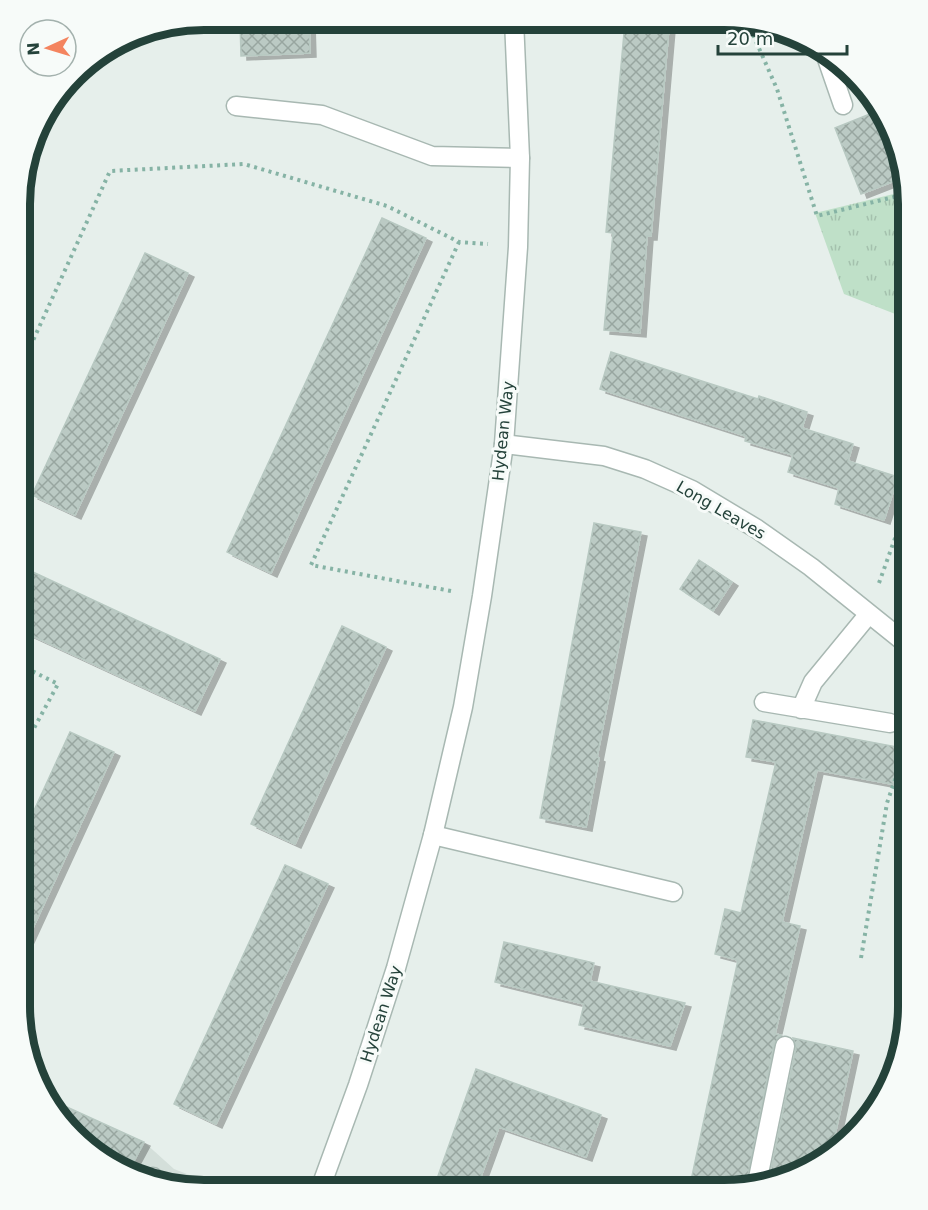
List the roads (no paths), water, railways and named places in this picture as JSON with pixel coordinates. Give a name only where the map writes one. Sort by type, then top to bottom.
[{"type":"street","name":"Hydean Way","points":[[323,1180],[358,1085],[396,968],[433,835],[463,707],[482,596],[504,444],[518,247],[520,158],[514,30]]},
{"type":"street","points":[[829,66],[843,105]]},
{"type":"street","points":[[236,106],[322,115],[432,156],[520,158]]},
{"type":"street","name":"Long Leaves","points":[[504,444],[604,456],[645,469],[692,490],[811,567],[898,638]]},
{"type":"street","points":[[801,708],[813,682],[868,615]]},
{"type":"street","points":[[764,702],[890,723]]},
{"type":"street","points":[[433,835],[673,892]]},
{"type":"street","points":[[759,1176],[785,1046]]}]
